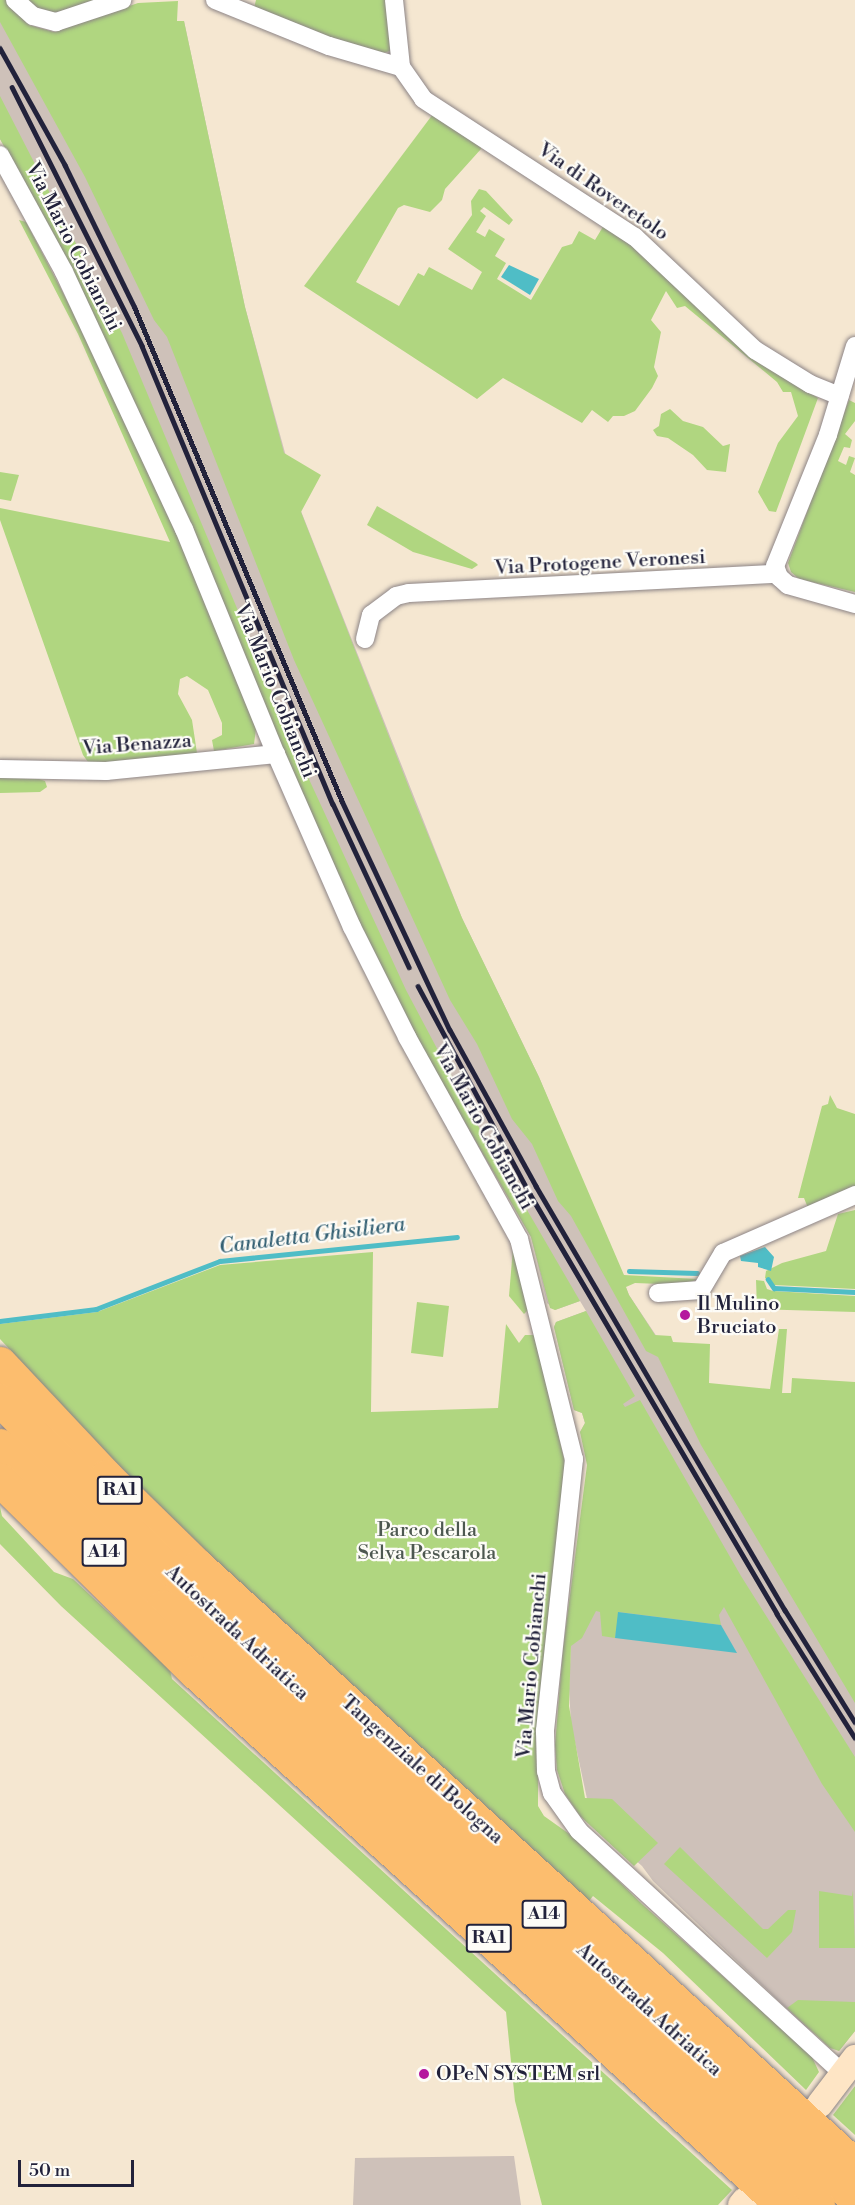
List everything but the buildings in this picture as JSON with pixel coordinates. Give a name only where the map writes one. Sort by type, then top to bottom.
[{"type":"highway","name":"Tangenziale di Bologna","points":[[0,1363],[106,1476],[198,1566],[855,2165]]},
{"type":"highway","name":"Autostrada Adriatica","points":[[0,1400],[182,1584],[855,2198]]},
{"type":"highway","name":"Autostrada Adriatica","points":[[0,1445],[162,1607],[818,2205]]},
{"type":"highway","name":"RA1","points":[[0,1480],[195,1672],[782,2205]]},
{"type":"main road","points":[[820,2104],[849,2066]]},
{"type":"street","points":[[15,0],[33,16],[57,22],[122,0]]},
{"type":"street","points":[[215,0],[379,64],[401,67]]},
{"type":"street","name":"Via di Roveretolo","points":[[394,0],[401,67],[409,85],[430,105],[635,237],[755,350],[810,384],[840,396]]},
{"type":"street","name":"Via Mario Cobianchi","points":[[0,155],[64,272],[184,529],[276,754],[372,967],[519,1239],[574,1459],[545,1731],[546,1771],[552,1793],[579,1831],[849,2066]]},
{"type":"street","points":[[855,346],[818,460],[777,557],[777,574],[794,588],[855,604]]},
{"type":"street","name":"Via Protogene Veronesi","points":[[365,639],[371,615],[382,604],[409,594],[749,579],[777,574]]},
{"type":"street","name":"Via Benazza","points":[[0,769],[106,771],[276,754]]},
{"type":"street","points":[[658,1293],[701,1290],[723,1253],[855,1195]]},
{"type":"shaded area","points":[[0,0],[6,0],[13,14],[31,30],[49,39],[184,21],[245,307],[301,511],[462,918],[539,1077],[629,1295],[855,1633],[855,2031],[839,2051],[806,2027],[653,1881],[642,1866],[592,1822],[571,1724],[569,1689],[572,1618],[591,1460],[580,1432],[585,1423],[582,1413],[574,1410],[554,1327],[556,1322],[586,1311],[580,1301],[555,1310],[547,1303],[531,1237],[457,1110],[50,229],[0,139]]},
{"type":"shaded area","points":[[514,2156],[521,2205],[353,2205],[355,2158]]},
{"type":"green space","points":[[0,0],[6,0],[29,25],[54,32],[138,3],[178,1],[177,21],[184,21],[245,307],[284,453],[321,475],[301,512],[415,803],[462,918],[539,1077],[624,1275],[697,1279],[686,1285],[635,1283],[626,1287],[629,1295],[655,1335],[671,1336],[673,1342],[710,1344],[709,1383],[770,1389],[779,1329],[787,1329],[782,1393],[791,1393],[792,1378],[855,1382],[855,1703],[701,1445],[658,1357],[646,1351],[571,1216],[558,1201],[532,1144],[512,1119],[477,1044],[450,1000],[294,660],[167,337],[154,320],[85,177],[0,22]]},
{"type":"green space","points":[[26,0],[101,0],[54,13],[39,10]]},
{"type":"green space","points":[[256,0],[389,0],[390,51],[376,55],[254,8]]},
{"type":"green space","points":[[0,96],[122,333],[302,764],[406,990],[477,1124],[580,1301],[555,1310],[550,1308],[531,1237],[424,1051],[352,908],[50,229],[0,139]]},
{"type":"green space","points":[[433,114],[480,144],[481,149],[445,189],[442,200],[430,212],[404,205],[398,208],[356,282],[399,306],[418,273],[424,276],[429,267],[472,290],[482,272],[448,249],[472,215],[471,201],[479,189],[486,191],[513,220],[509,225],[484,207],[480,211],[486,216],[476,232],[485,237],[489,229],[505,239],[495,256],[506,263],[497,279],[531,300],[562,247],[572,244],[579,231],[595,240],[604,225],[632,246],[770,368],[818,398],[776,512],[769,511],[758,492],[778,443],[798,416],[791,392],[783,392],[777,382],[685,306],[677,308],[666,291],[651,320],[661,332],[654,367],[658,376],[652,388],[635,411],[624,416],[613,416],[608,422],[592,410],[582,423],[503,378],[477,399],[304,286]]},
{"type":"green space","points":[[19,220],[26,222],[74,314],[186,555],[256,729],[254,744],[214,751],[212,740],[222,735],[222,723],[208,690],[187,676],[180,679],[178,694],[192,720],[197,753],[113,764],[88,762],[83,755],[0,520],[0,508],[170,542],[78,334]]},
{"type":"green space","points":[[849,400],[855,403],[855,421],[845,434],[852,440],[850,448],[844,447],[838,461],[846,465],[849,456],[855,458],[850,472],[855,475],[855,592],[799,579],[791,572],[788,563]]},
{"type":"green space","points":[[670,409],[683,421],[703,427],[723,446],[730,444],[726,472],[707,470],[693,455],[668,438],[657,436],[653,430],[659,426],[661,414]]},
{"type":"green space","points":[[0,472],[19,475],[11,501],[0,499]]},
{"type":"green space","points":[[377,506],[478,565],[472,569],[413,552],[367,525]]},
{"type":"green space","points":[[0,777],[39,779],[45,781],[47,787],[40,792],[0,793]]},
{"type":"green space","points":[[830,1095],[837,1108],[855,1114],[855,1188],[808,1208],[804,1198],[798,1198],[822,1106],[828,1104]]},
{"type":"green space","points":[[855,1210],[855,1289],[774,1285],[765,1278],[766,1271],[782,1263],[826,1251],[838,1214]]},
{"type":"green space","points":[[513,1248],[528,1310],[524,1314],[509,1296]]},
{"type":"green space","name":"Parco della Selva Pescarola","points":[[373,1252],[371,1412],[498,1408],[506,1324],[519,1343],[525,1335],[535,1335],[565,1463],[538,1772],[538,1806],[544,1816],[575,1838],[642,1904],[811,2055],[819,2072],[806,2090],[663,1953],[593,1896],[589,1901],[208,1553],[113,1460],[0,1339],[0,1324],[97,1312],[220,1265]]},
{"type":"green space","points":[[756,1280],[764,1281],[767,1289],[773,1291],[855,1296],[855,1312],[757,1309]]},
{"type":"green space","points":[[417,1302],[449,1306],[443,1357],[411,1353]]},
{"type":"green space","points":[[586,1311],[635,1396],[623,1404],[625,1407],[640,1400],[741,1576],[855,1757],[855,1832],[822,1784],[724,1607],[719,1615],[721,1625],[619,1612],[615,1638],[602,1636],[600,1612],[596,1611],[582,1638],[571,1646],[569,1706],[585,1798],[612,1799],[658,1843],[634,1866],[580,1816],[565,1794],[557,1770],[555,1745],[563,1649],[587,1465],[580,1432],[585,1423],[582,1413],[574,1410],[554,1327],[556,1322]]},
{"type":"green space","points":[[0,1507],[2,1516],[54,1572],[73,1579],[170,1670],[172,1679],[732,2190],[718,2205],[542,2205],[515,2101],[506,2012],[61,1606],[0,1544]]},
{"type":"green space","points":[[680,1847],[763,1929],[768,1929],[788,1910],[796,1910],[792,1932],[767,1958],[664,1864]]},
{"type":"green space","points":[[853,1890],[855,1948],[819,1948],[819,1891],[852,1896]]},
{"type":"green space","points":[[798,2000],[855,2002],[855,2031],[839,2051],[830,2048],[787,2008]]},
{"type":"green space","points":[[855,2086],[855,2135],[833,2115]]},
{"type":"water","points":[[509,265],[539,279],[530,295],[501,277]]},
{"type":"water","points":[[765,1247],[774,1257],[771,1271],[758,1267],[758,1263],[741,1261],[740,1256]]},
{"type":"water","points":[[618,1612],[721,1625],[737,1653],[615,1638]]},
{"type":"waterway","name":"Canaletta Ghisiliera","points":[[0,1321],[96,1309],[220,1261],[457,1237]]},
{"type":"waterway","name":"Canaletta Ghisiliera","points":[[629,1271],[697,1273]]},
{"type":"waterway","name":"Canaletta Ghisiliera","points":[[768,1279],[774,1288],[855,1292]]},
{"type":"railway","points":[[0,48],[65,165],[135,308],[342,801],[450,1030],[536,1186],[785,1610],[855,1722]]},
{"type":"railway","points":[[12,87],[142,346],[333,804],[409,967]]},
{"type":"railway","points":[[418,986],[530,1194],[777,1614],[855,1738]]},
{"type":"place","name":"Il Mulino Bruciato","points":[[685,1315]]},
{"type":"place","name":"OPeN SYSTEM srl","points":[[424,2074]]}]
